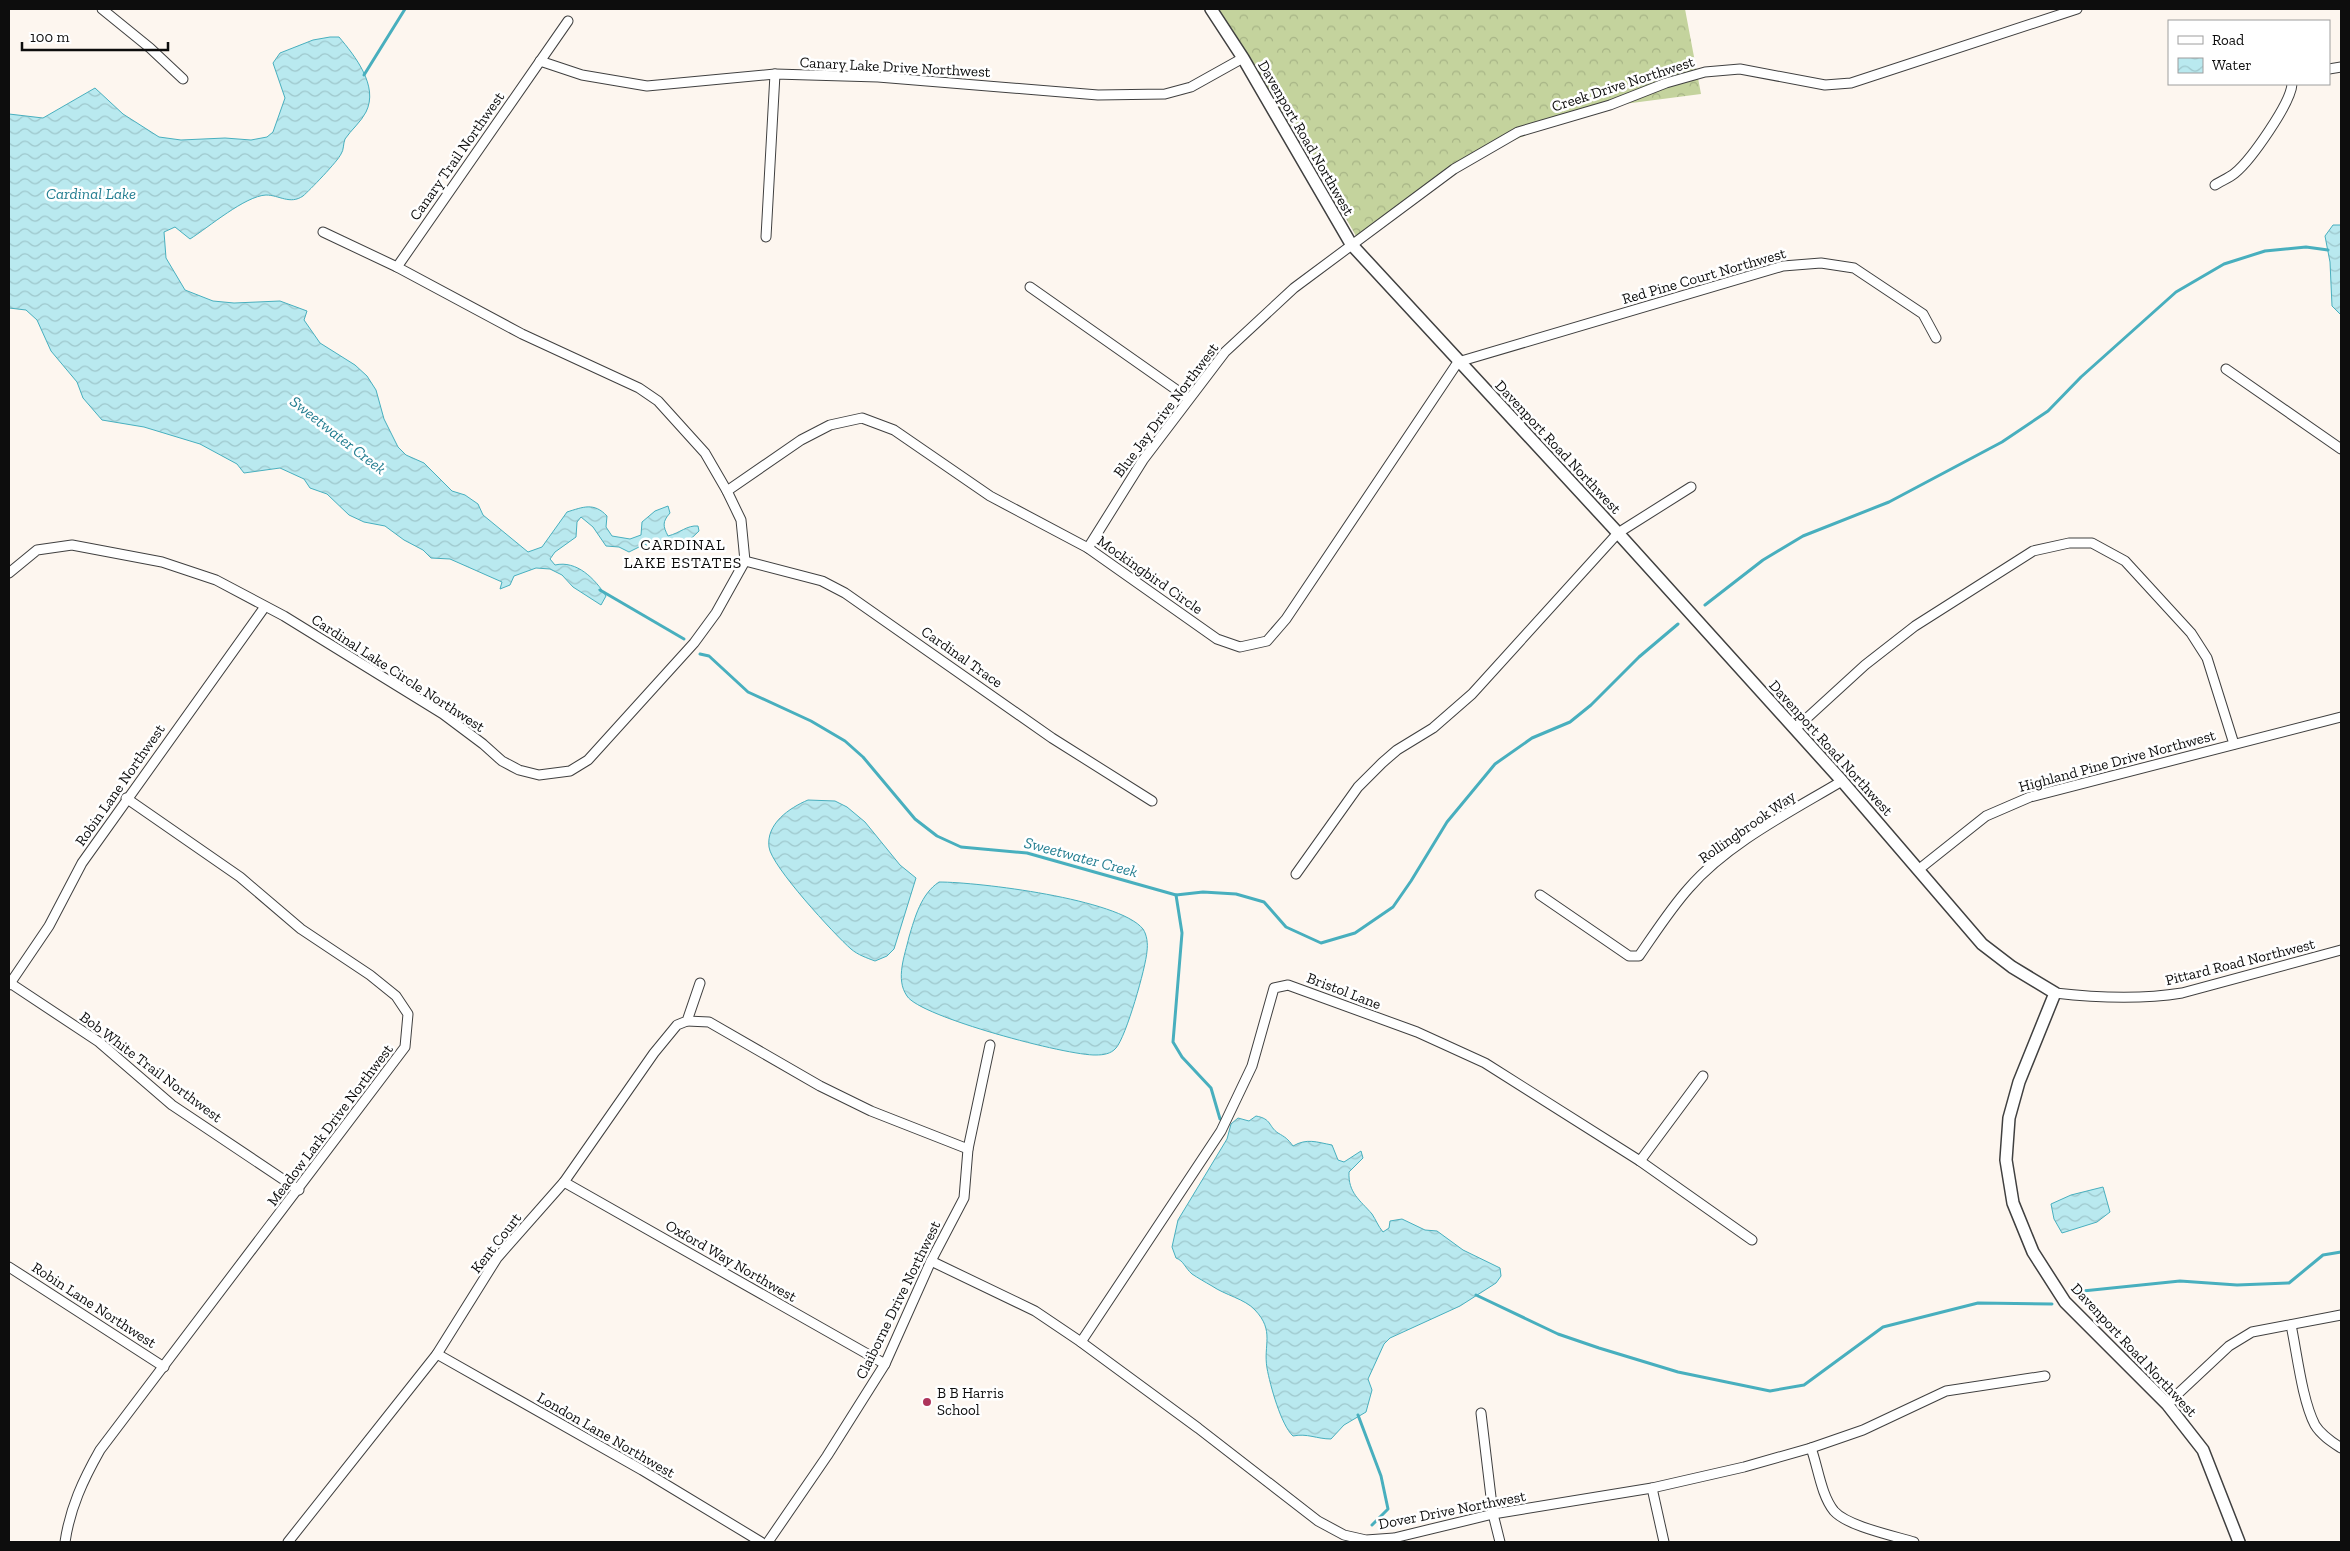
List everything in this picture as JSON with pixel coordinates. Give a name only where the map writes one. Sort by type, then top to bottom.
[{"type":"street","points":[[102,9],[150,48],[183,79]]},
{"type":"street","name":"Davenport Road Northwest","points":[[1211,9],[1243,58],[1351,244],[1618,533],[1842,781],[1982,944],[2012,968],[2055,993],[2019,1082],[2009,1118],[2006,1160],[2013,1203],[2033,1252],[2065,1302],[2168,1404],[2203,1450],[2239,1542]]},
{"type":"street","name":"Creek Drive Northwest","points":[[1351,244],[1454,169],[1518,132],[1610,105],[1666,83],[1705,72],[1740,69],[1825,85],[1851,83],[2063,11],[2077,9]]},
{"type":"street","name":"Canary Trail Northwest","points":[[397,267],[568,21]]},
{"type":"street","name":"Canary Lake Drive Northwest","points":[[540,61],[582,75],[647,86],[775,74],[878,77],[1098,95],[1165,94],[1191,87],[1243,58]]},
{"type":"street","points":[[766,237],[775,74]]},
{"type":"street","points":[[2214,185],[2236,173],[2258,145],[2282,112],[2291,93],[2292,85]]},
{"type":"street","points":[[323,232],[397,267],[522,334],[639,388],[658,401],[705,452],[727,491],[741,520],[745,561]]},
{"type":"street","name":"Blue Jay Drive Northwest","points":[[1088,548],[1143,460],[1188,398],[1225,352],[1246,330],[1294,288],[1351,244]]},
{"type":"street","name":"Red Pine Court Northwest","points":[[1458,362],[1783,266],[1822,263],[1854,268],[1886,288],[1923,314],[1936,338]]},
{"type":"street","points":[[1030,287],[1188,398]]},
{"type":"street","name":"Mockingbird Circle","points":[[727,491],[808,437],[830,425],[862,418],[894,430],[990,496],[1088,548],[1216,639],[1240,648],[1267,641],[1286,619],[1334,550],[1458,362]]},
{"type":"street","points":[[2226,369],[2341,449]]},
{"type":"street","points":[[1296,874],[1358,787],[1397,750],[1433,728],[1472,694],[1618,533],[1691,487]]},
{"type":"street","points":[[1795,729],[1865,665],[1915,626],[2033,551],[2069,543],[2092,543],[2125,561],[2191,633],[2207,658],[2234,744]]},
{"type":"street","name":"Cardinal Lake Circle Northwest","points":[[9,573],[37,550],[72,545],[162,562],[216,580],[264,608],[284,616],[443,714],[502,761],[519,770],[539,775],[570,771],[588,760],[694,642],[716,613],[745,561]]},
{"type":"street","name":"Cardinal Trace","points":[[745,561],[822,580],[845,593],[1052,738],[1152,801]]},
{"type":"street","name":"Robin Lane Northwest","points":[[10,984],[49,926],[82,863],[126,798],[264,608]]},
{"type":"street","name":"Highland Pine Drive Northwest","points":[[1918,870],[1986,816],[2030,797],[2341,717]]},
{"type":"street","name":"Rollingbrook Way","points":[[1540,894],[1629,956],[1639,956],[1689,887],[1719,859],[1767,826],[1842,781]]},
{"type":"street","name":"Meadow Lark Drive Northwest","points":[[65,1542],[69,1519],[81,1483],[100,1450],[299,1190],[405,1047],[408,1014],[396,996],[370,975],[301,928],[240,877],[126,798]]},
{"type":"street","name":"Pittard Road Northwest","points":[[2055,993],[2098,998],[2158,997],[2341,950]]},
{"type":"street","points":[[700,983],[687,1021],[709,1022],[820,1086],[871,1111],[968,1150]]},
{"type":"street","name":"Bob White Trail Northwest","points":[[10,984],[99,1042],[172,1105],[299,1190]]},
{"type":"street","name":"Bristol Lane","points":[[1082,1342],[1221,1131],[1252,1066],[1274,988],[1291,985],[1346,1008],[1417,1032],[1485,1063],[1640,1161]]},
{"type":"street","name":"Kent Court","points":[[288,1542],[437,1354],[497,1258],[564,1182],[654,1053],[677,1026],[687,1021]]},
{"type":"street","name":"Claiborne Drive Northwest","points":[[768,1542],[827,1456],[885,1364],[931,1261],[964,1198],[968,1150],[990,1045]]},
{"type":"street","points":[[1703,1076],[1640,1161],[1752,1240]]},
{"type":"street","name":"Oxford Way Northwest","points":[[564,1182],[885,1364]]},
{"type":"street","name":"Dover Drive Northwest","points":[[931,1261],[1035,1311],[1082,1342],[1318,1521],[1344,1535],[1366,1540],[1394,1538],[1493,1514],[1652,1488],[1812,1448],[1863,1430],[1946,1392],[2045,1376]]},
{"type":"street","name":"Robin Lane Northwest","points":[[9,1267],[164,1367]]},
{"type":"street","points":[[2168,1404],[2229,1346],[2252,1332],[2341,1315]]},
{"type":"street","points":[[2291,1325],[2310,1411],[2316,1426],[2341,1448]]},
{"type":"street","name":"London Lane Northwest","points":[[437,1354],[642,1470],[761,1542]]},
{"type":"street","points":[[1481,1413],[1493,1514],[1500,1542]]},
{"type":"street","points":[[1812,1448],[1826,1496],[1835,1511],[1850,1521],[1914,1542]]},
{"type":"street","points":[[1652,1488],[1664,1542]]},
{"type":"green space","points":[[1215,9],[1685,9],[1701,94],[1593,108],[1485,152],[1356,236],[1308,152]]},
{"type":"water","name":"Cardinal Lake","points":[[339,37],[352,53],[363,72],[370,92],[366,112],[345,139],[343,151],[339,158],[298,199],[289,200],[271,195],[257,197],[238,206],[190,239],[175,227],[164,232],[166,258],[185,290],[213,301],[234,303],[280,301],[307,311],[304,320],[320,343],[355,365],[367,376],[376,390],[384,419],[398,447],[406,455],[424,463],[452,491],[465,495],[478,504],[483,515],[528,552],[542,547],[567,512],[583,507],[593,507],[607,516],[606,527],[612,536],[630,539],[641,535],[642,522],[655,511],[668,506],[670,513],[664,524],[668,536],[690,527],[698,526],[699,531],[687,542],[674,549],[660,551],[645,544],[629,552],[619,547],[606,546],[593,527],[581,517],[577,522],[576,537],[555,552],[550,559],[555,565],[571,565],[591,577],[606,596],[601,605],[573,587],[562,575],[550,569],[536,568],[514,576],[510,585],[500,589],[502,582],[450,559],[431,558],[423,550],[404,540],[385,526],[364,522],[349,515],[327,494],[310,488],[304,479],[280,468],[244,473],[237,464],[200,444],[144,427],[102,420],[83,398],[77,382],[51,351],[37,320],[26,310],[9,308],[9,114],[43,118],[95,88],[123,114],[159,137],[181,140],[225,138],[251,140],[267,137],[273,132],[285,98],[273,63],[280,53],[313,40]]},
{"type":"water","points":[[2333,225],[2341,225],[2341,315],[2332,306],[2330,262],[2325,236]]},
{"type":"water","points":[[808,800],[835,801],[847,807],[865,822],[900,865],[916,878],[894,949],[887,956],[875,961],[851,949],[805,900],[772,856],[769,839],[775,824],[793,807]]},
{"type":"water","points":[[939,882],[1014,889],[1078,901],[1129,918],[1143,929],[1147,945],[1146,959],[1130,1017],[1116,1048],[1104,1054],[1080,1054],[1027,1042],[996,1034],[938,1014],[918,1005],[907,996],[903,989],[901,975],[909,937],[923,899]]},
{"type":"water","points":[[1256,1116],[1265,1119],[1293,1146],[1307,1141],[1332,1145],[1338,1160],[1344,1162],[1361,1151],[1363,1158],[1349,1172],[1350,1185],[1383,1232],[1389,1228],[1390,1221],[1402,1219],[1425,1230],[1437,1231],[1463,1250],[1500,1268],[1501,1276],[1496,1283],[1460,1306],[1390,1338],[1384,1344],[1368,1379],[1372,1390],[1366,1412],[1344,1425],[1331,1439],[1303,1435],[1293,1436],[1280,1414],[1271,1384],[1266,1360],[1267,1332],[1261,1318],[1251,1306],[1192,1274],[1176,1258],[1172,1247],[1178,1220],[1227,1139],[1231,1124],[1238,1118],[1249,1121]]},
{"type":"water","points":[[2103,1187],[2110,1212],[2097,1222],[2062,1233],[2054,1219],[2051,1204],[2071,1195]]},
{"type":"waterway","points":[[364,75],[405,9]]},
{"type":"waterway","points":[[1705,605],[1763,560],[1803,536],[1889,502],[2002,442],[2048,411],[2081,377],[2176,292],[2224,264],[2265,251],[2306,247],[2328,250]]},
{"type":"waterway","name":"Sweetwater Creek","points":[[600,590],[684,639]]},
{"type":"waterway","points":[[700,654],[709,656],[748,692],[811,721],[845,741],[863,757],[915,819],[937,836],[961,847],[1027,853],[1176,895],[1203,892],[1236,894],[1264,902],[1286,927],[1321,943],[1355,933],[1393,907],[1447,822],[1495,764],[1532,738],[1570,722],[1591,705],[1639,657],[1678,624]]},
{"type":"waterway","name":"Sweetwater Creek","points":[[1176,895],[1182,933],[1173,1042],[1182,1057],[1211,1088],[1220,1119],[1224,1121]]},
{"type":"waterway","points":[[2073,1292],[2180,1281],[2237,1285],[2289,1283],[2323,1255],[2341,1252]]},
{"type":"waterway","points":[[1476,1295],[1558,1334],[1599,1348],[1678,1372],[1770,1391],[1804,1385],[1883,1327],[1978,1303],[2052,1304]]},
{"type":"waterway","name":"Sweetwater Creek","points":[[1358,1415],[1381,1476],[1388,1509],[1372,1525]]},
{"type":"place","name":"B B Harris School","points":[[927,1402]]},
{"type":"district","name":"CARDINAL LAKE ESTATES","points":[[683,553]]}]
